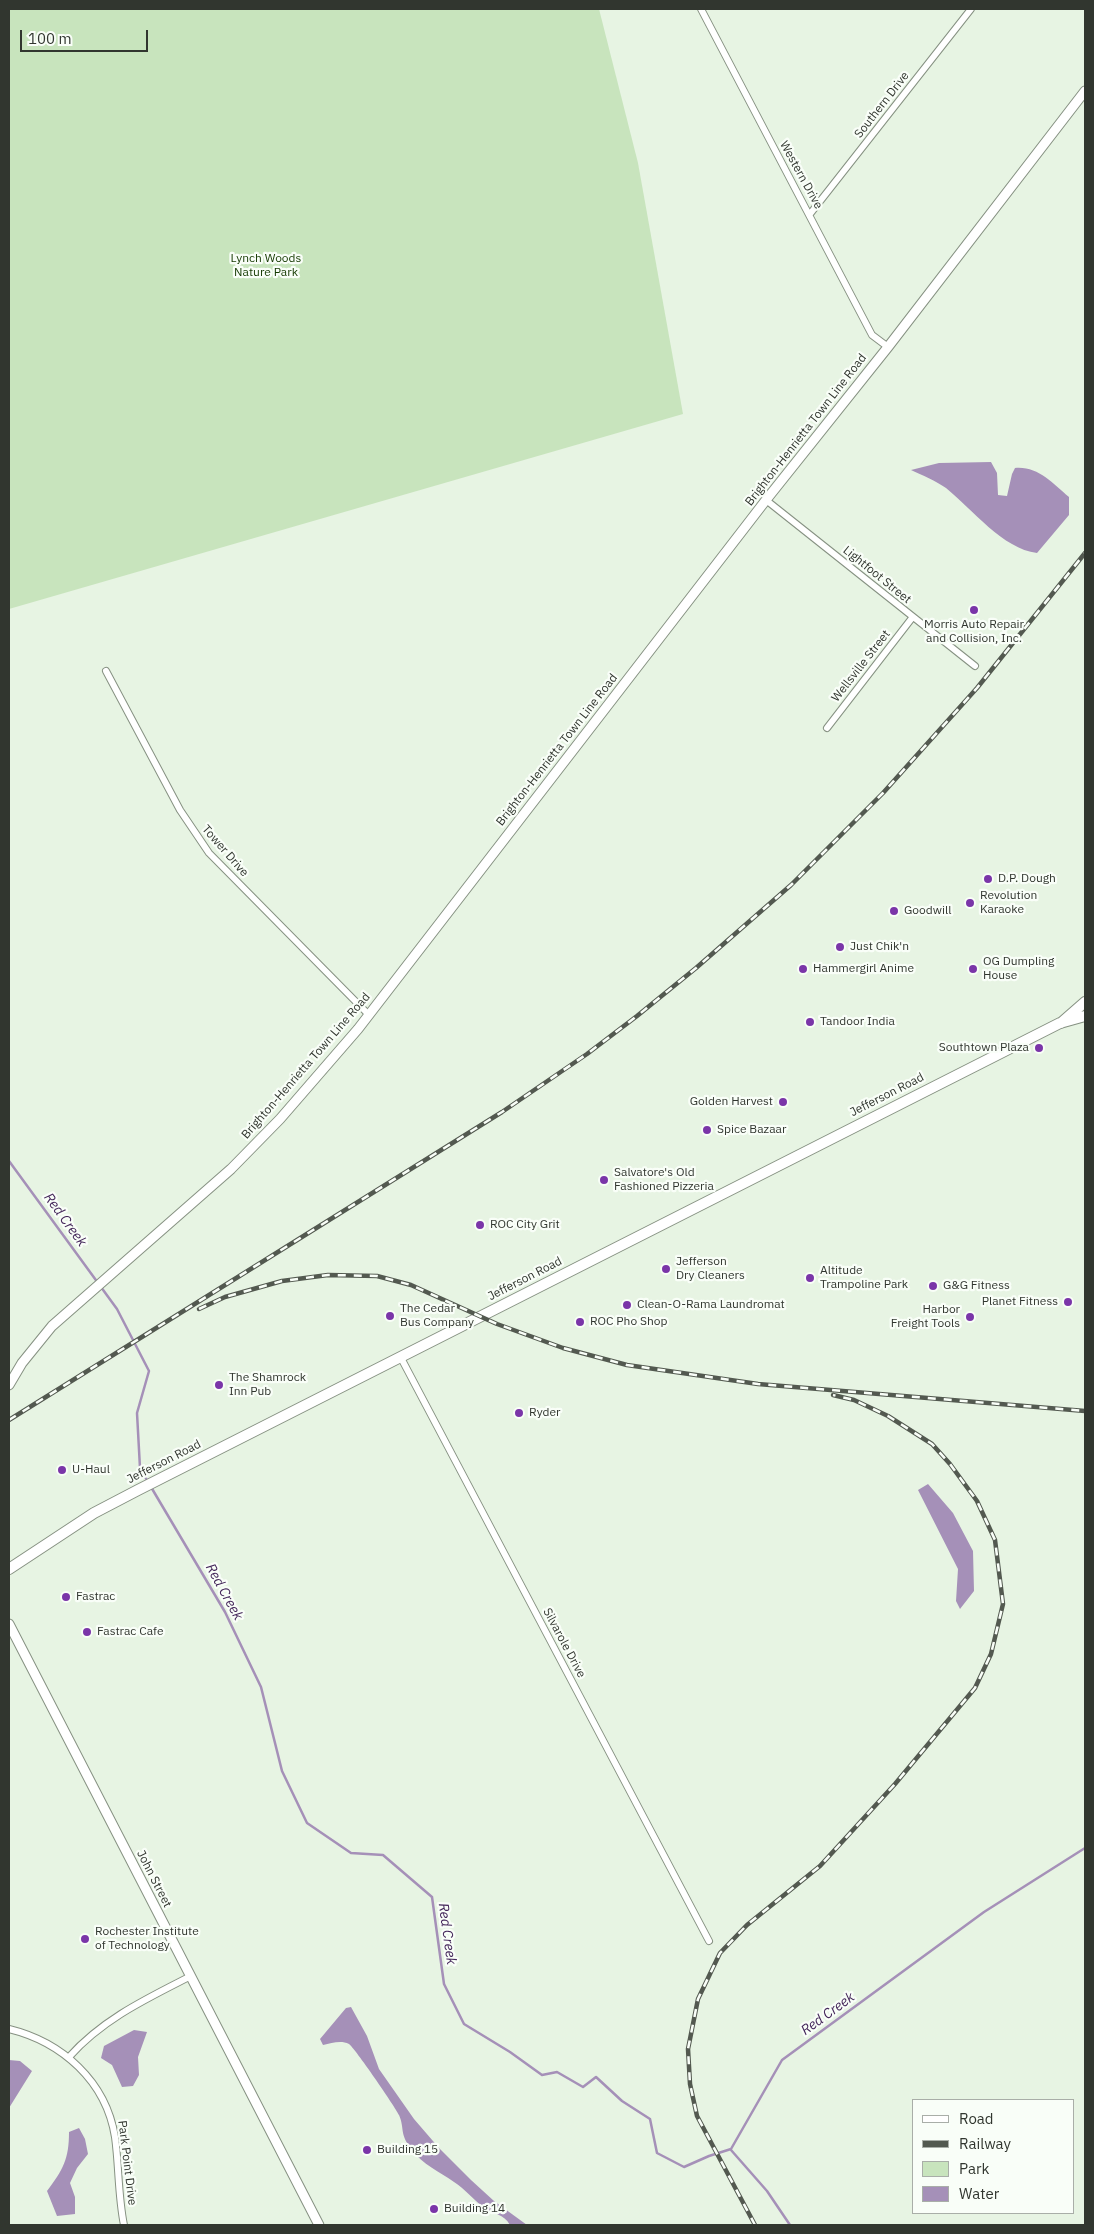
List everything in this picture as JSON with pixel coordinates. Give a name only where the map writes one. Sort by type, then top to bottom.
[{"type":"main road","name":"Jefferson Road","points":[[1060,1023],[1085,1002]]},
{"type":"main road","name":"Jefferson Road","points":[[9,1569],[94,1513],[164,1476],[1060,1023],[1085,1016]]},
{"type":"street","name":"Western Drive","points":[[701,9],[872,335],[888,347]]},
{"type":"street","name":"Southern Drive","points":[[810,214],[971,9]]},
{"type":"street","name":"Brighton-Henrietta Town Line Road","points":[[9,1385],[22,1363],[41,1338],[256,1144],[280,1119],[369,1014],[1085,91]]},
{"type":"street","name":"Lightfoot Street","points":[[766,500],[974,666]]},
{"type":"street","name":"Wellsville Street","points":[[827,728],[912,618]]},
{"type":"street","name":"Tower Drive","points":[[106,671],[180,810],[198,838],[236,881],[369,1014]]},
{"type":"street","name":"Silvarole Drive","points":[[400,1356],[709,1941]]},
{"type":"street","name":"John Street","points":[[9,1624],[319,2225]]},
{"type":"street","points":[[69,2057],[106,2023],[129,2007],[191,1976]]},
{"type":"street","name":"Park Point Drive","points":[[9,2029],[39,2039],[69,2057],[94,2083],[111,2118],[115,2136],[124,2225]]},
{"type":"green space","name":"Lynch Woods Nature Park","points":[[9,9],[599,9],[638,163],[683,414],[9,609]]},
{"type":"water","points":[[991,462],[997,473],[998,495],[1007,496],[1015,468],[1023,468],[1044,476],[1069,497],[1069,515],[1037,553],[1024,550],[1012,544],[989,527],[946,488],[911,470],[939,463]]},
{"type":"water","points":[[928,1484],[953,1513],[973,1551],[974,1591],[960,1609],[956,1601],[958,1569],[918,1490]]},
{"type":"water","points":[[351,2007],[367,2036],[379,2069],[414,2119],[439,2148],[471,2180],[494,2201],[527,2225],[510,2225],[508,2221],[483,2207],[458,2185],[421,2160],[405,2140],[401,2120],[396,2110],[349,2044],[336,2042],[323,2045],[320,2039],[346,2008]]},
{"type":"water","points":[[134,2030],[147,2032],[138,2057],[139,2075],[133,2086],[122,2087],[112,2065],[101,2058],[104,2046]]},
{"type":"water","points":[[9,2060],[20,2061],[32,2071],[9,2108]]},
{"type":"water","points":[[79,2128],[85,2139],[88,2154],[77,2168],[70,2183],[75,2197],[75,2214],[57,2216],[47,2191],[64,2164],[68,2150],[69,2132]]},
{"type":"waterway","name":"Red Creek","points":[[9,1161],[117,1309],[149,1371],[137,1413],[140,1468],[148,1482]]},
{"type":"waterway","name":"Red Creek","points":[[151,1487],[225,1612],[261,1687],[282,1771],[307,1823],[351,1853],[383,1855],[432,1897],[444,1984],[464,2024],[510,2052],[542,2075],[557,2072],[583,2087],[596,2077],[622,2101],[650,2119],[657,2153],[684,2167],[731,2149],[782,2060],[984,1912],[1085,1848]]},
{"type":"waterway","points":[[731,2150],[767,2191],[790,2225]]},
{"type":"railway","points":[[9,1420],[502,1112],[587,1054],[637,1016],[696,968],[791,885],[883,793],[977,688],[1085,553]]},
{"type":"railway","points":[[199,1309],[225,1297],[282,1281],[328,1275],[377,1276],[411,1285],[497,1324],[563,1348],[627,1365],[758,1384],[1085,1411]]},
{"type":"railway","points":[[755,2225],[697,2116],[690,2084],[688,2049],[698,1999],[720,1953],[747,1925],[820,1866],[895,1784],[975,1688],[991,1654],[1003,1604],[995,1540],[977,1501],[950,1464],[932,1444],[888,1416],[854,1400],[833,1395]]},
{"type":"place","name":"Morris Auto Repair and Collision, Inc.","points":[[974,610]]},
{"type":"place","name":"D.P. Dough","points":[[988,879]]},
{"type":"place","name":"Revolution Karaoke","points":[[970,903]]},
{"type":"place","name":"Goodwill","points":[[894,911]]},
{"type":"place","name":"Just Chik'n","points":[[840,947]]},
{"type":"place","name":"Hammergirl Anime","points":[[803,969]]},
{"type":"place","name":"OG Dumpling House","points":[[973,969]]},
{"type":"place","name":"Tandoor India","points":[[810,1022]]},
{"type":"place","name":"Southtown Plaza","points":[[1039,1048]]},
{"type":"place","name":"Golden Harvest","points":[[783,1102]]},
{"type":"place","name":"Spice Bazaar","points":[[707,1130]]},
{"type":"place","name":"Salvatore's Old Fashioned Pizzeria","points":[[604,1180]]},
{"type":"place","name":"ROC City Grit","points":[[480,1225]]},
{"type":"place","name":"Jefferson Dry Cleaners","points":[[666,1269]]},
{"type":"place","name":"Altitude Trampoline Park","points":[[810,1278]]},
{"type":"place","name":"G&G Fitness","points":[[933,1286]]},
{"type":"place","name":"Planet Fitness","points":[[1068,1302]]},
{"type":"place","name":"Clean-O-Rama Laundromat","points":[[627,1305]]},
{"type":"place","name":"The Cedar Bus Company","points":[[390,1316]]},
{"type":"place","name":"Harbor Freight Tools","points":[[970,1317]]},
{"type":"place","name":"ROC Pho Shop","points":[[580,1322]]},
{"type":"place","name":"The Shamrock Inn Pub","points":[[219,1385]]},
{"type":"place","name":"Ryder","points":[[519,1413]]},
{"type":"place","name":"U-Haul","points":[[62,1470]]},
{"type":"place","name":"Fastrac","points":[[66,1597]]},
{"type":"place","name":"Fastrac Cafe","points":[[87,1632]]},
{"type":"place","name":"Rochester Institute of Technology","points":[[85,1939]]},
{"type":"place","name":"Building 15","points":[[367,2150]]},
{"type":"place","name":"Building 14","points":[[434,2209]]}]
